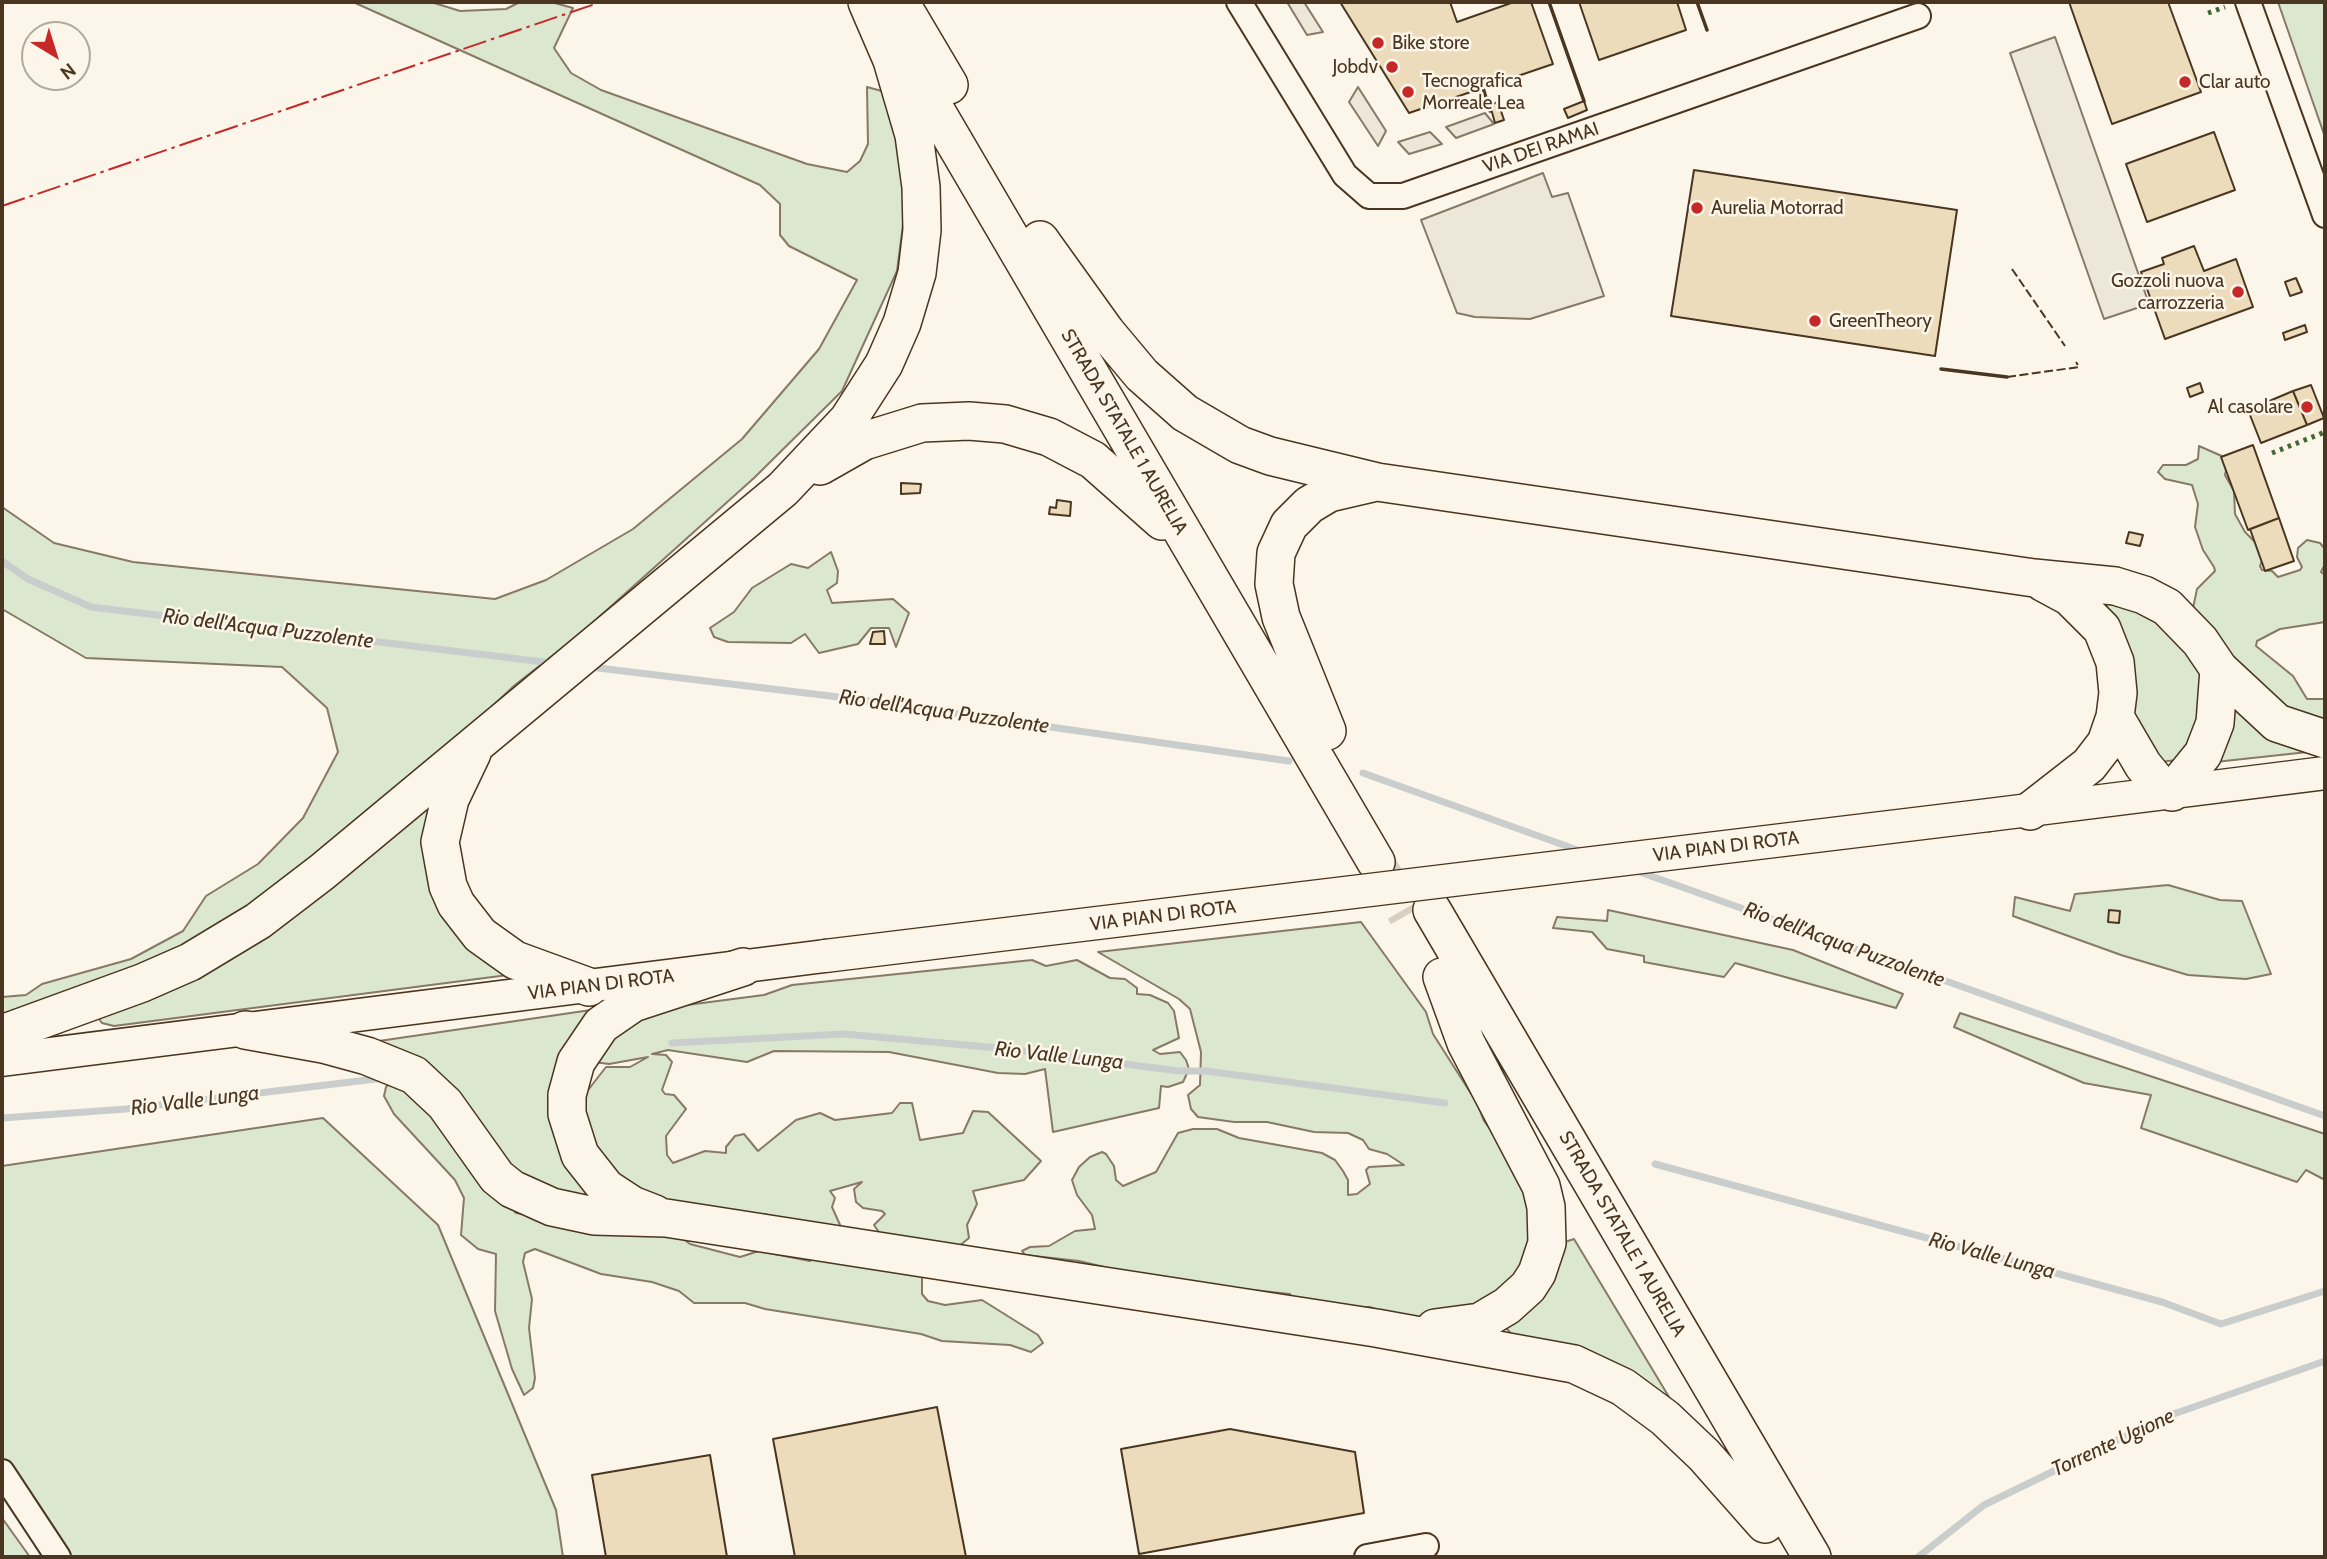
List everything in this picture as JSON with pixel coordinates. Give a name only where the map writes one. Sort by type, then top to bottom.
[{"type":"highway","points":[[2,1034],[142,983],[190,962],[258,921],[783,489],[836,434],[873,384],[902,323],[916,273],[922,220],[919,159],[892,60],[870,2]]},
{"type":"highway","name":"STRADA STATALE 1 AURELIA","points":[[870,2],[1209,578],[1390,862],[1327,731],[900,2]]},
{"type":"highway","points":[[1040,240],[1127,357],[1185,413],[1224,438],[1270,456],[1377,482],[2034,578],[2115,586],[2144,595],[2167,607],[2184,622],[2219,669],[2277,723],[2325,739]]},
{"type":"highway","points":[[783,489],[864,441],[897,430],[946,421],[1005,424],[1049,437],[1093,460],[1151,510],[1209,578]]},
{"type":"highway","points":[[1327,731],[1288,639],[1278,608],[1274,584],[1276,552],[1289,525],[1309,505],[1329,492],[1377,482]]},
{"type":"highway","points":[[2030,811],[2089,765],[2106,743],[2115,717],[2118,693],[2115,662],[2102,629],[2070,597],[2034,578]]},
{"type":"highway","points":[[2115,717],[2143,765],[2156,781],[2172,792],[2203,754],[2215,723],[2219,669]]},
{"type":"highway","points":[[477,743],[450,799],[440,842],[443,866],[452,895],[466,921],[505,954],[533,968],[589,987]]},
{"type":"highway","name":"STRADA STATALE 1 AURELIA","points":[[1784,1557],[1442,977],[1420,913],[1812,1557]]},
{"type":"highway","points":[[666,1218],[619,1198],[587,1168],[575,1143],[567,1114],[571,1076],[592,1036],[611,1016],[633,1003],[743,967]]},
{"type":"highway","points":[[1376,1328],[1448,1327],[1480,1322],[1507,1306],[1528,1287],[1540,1266],[1547,1243],[1546,1207],[1541,1186],[1466,1043],[1442,977]]},
{"type":"highway","points":[[245,1030],[323,1044],[367,1056],[414,1075],[445,1104],[497,1178],[534,1200],[594,1216],[666,1218],[1542,1356],[1604,1377],[1640,1397],[1684,1434],[1765,1524]]},
{"type":"main road","name":"VIA PIAN DI ROTA","points":[[2,1060],[825,956],[2325,773]]},
{"type":"street","points":[[2248,2],[2325,215]]},
{"type":"street","name":"VIA DEI RAMAI","points":[[1243,7],[1345,175],[1369,196],[1403,197],[1918,16]]},
{"type":"street","points":[[2,1472],[58,1557]]},
{"type":"street","points":[[1367,1557],[1426,1546]]},
{"type":"green space","points":[[353,2],[431,2],[460,11],[506,9],[520,2],[551,2],[573,8],[554,48],[571,73],[601,90],[807,164],[847,172],[860,161],[868,144],[867,87],[889,93],[908,186],[897,271],[842,391],[754,478],[579,635],[515,685],[402,790],[256,907],[152,969],[2,1015],[2,997],[26,995],[42,984],[131,959],[183,931],[206,896],[258,864],[303,818],[338,752],[327,708],[282,667],[86,658],[2,609],[2,507],[54,543],[133,562],[495,599],[546,580],[633,529],[742,439],[819,349],[857,280],[789,246],[780,235],[780,204],[760,185]]},
{"type":"green space","points":[[2278,2],[2325,2],[2325,137]]},
{"type":"green space","points":[[2199,446],[2224,457],[2227,466],[2225,475],[2234,491],[2235,514],[2245,532],[2262,549],[2262,570],[2272,571],[2278,577],[2300,570],[2302,567],[2297,557],[2298,548],[2307,540],[2320,543],[2325,549],[2325,564],[2321,572],[2325,575],[2325,622],[2280,629],[2257,641],[2256,646],[2293,676],[2307,699],[2325,699],[2325,727],[2286,721],[2192,613],[2197,589],[2215,571],[2203,550],[2195,527],[2198,504],[2192,485],[2165,479],[2158,472],[2163,465],[2186,465],[2198,459]]},
{"type":"green space","points":[[831,552],[838,571],[837,583],[827,590],[832,603],[893,599],[909,613],[896,647],[889,628],[871,628],[858,644],[819,653],[805,634],[791,643],[728,642],[714,637],[710,628],[734,612],[752,588],[791,564],[808,568]]},
{"type":"green space","points":[[2095,589],[2132,597],[2202,658],[2196,740],[2177,760],[2160,762],[2136,727]]},
{"type":"green space","points":[[2227,692],[2317,751],[2206,763]]},
{"type":"green space","points":[[440,787],[435,817],[508,975],[114,1026],[102,1023],[99,1019],[99,1014]]},
{"type":"green space","points":[[2168,885],[2220,900],[2242,901],[2271,974],[2246,979],[2188,975],[2121,955],[2013,916],[2015,897],[2070,911],[2075,894]]},
{"type":"green space","points":[[1608,910],[1793,950],[1903,994],[1896,1008],[1735,963],[1724,977],[1644,962],[1644,956],[1607,949],[1592,932],[1553,928],[1557,917],[1607,921]]},
{"type":"green space","points":[[1361,922],[1426,1012],[1433,1034],[1477,1103],[1484,1121],[1508,1153],[1529,1198],[1530,1257],[1495,1297],[1442,1319],[1392,1316],[1370,1307],[1344,1308],[1296,1302],[1290,1294],[1159,1280],[1079,1261],[1025,1255],[1022,1251],[1030,1247],[1049,1246],[1075,1231],[1095,1229],[1092,1215],[1077,1195],[1072,1180],[1079,1167],[1090,1157],[1102,1152],[1106,1154],[1114,1166],[1116,1180],[1123,1186],[1156,1172],[1178,1133],[1193,1129],[1217,1129],[1239,1138],[1322,1153],[1335,1160],[1343,1171],[1348,1180],[1348,1195],[1357,1194],[1370,1184],[1366,1170],[1369,1167],[1404,1165],[1387,1154],[1369,1149],[1363,1140],[1348,1133],[1314,1132],[1267,1122],[1234,1122],[1198,1117],[1191,1109],[1188,1095],[1200,1085],[1201,1052],[1190,1009],[1179,999],[1098,952]]},
{"type":"green space","points":[[1032,960],[1046,966],[1077,960],[1110,978],[1125,979],[1137,988],[1137,994],[1150,995],[1168,1003],[1174,1011],[1179,1038],[1153,1050],[1160,1054],[1180,1052],[1189,1069],[1183,1082],[1168,1087],[1161,1086],[1159,1108],[1053,1132],[1045,1069],[1025,1074],[998,1073],[889,1052],[774,1051],[747,1062],[668,1050],[652,1054],[666,1055],[672,1062],[662,1090],[665,1094],[674,1095],[686,1109],[666,1136],[667,1155],[673,1163],[705,1151],[726,1153],[726,1147],[735,1136],[744,1134],[758,1151],[796,1120],[820,1113],[835,1120],[892,1113],[900,1103],[912,1103],[920,1140],[963,1133],[973,1111],[988,1112],[1041,1161],[1024,1180],[973,1191],[977,1204],[967,1225],[969,1238],[958,1247],[885,1241],[874,1225],[885,1214],[882,1211],[863,1208],[856,1202],[854,1189],[862,1182],[830,1191],[835,1198],[832,1207],[841,1227],[809,1225],[764,1214],[733,1215],[650,1202],[607,1174],[586,1120],[585,1094],[606,1067],[630,1067],[648,1057],[609,1064],[594,1062],[596,1053],[648,1010],[764,995],[792,985]]},
{"type":"green space","points":[[591,1010],[569,1054],[605,1200],[536,1192],[379,1041]]},
{"type":"green space","points":[[1960,1013],[2325,1134],[2325,1180],[2306,1170],[2297,1182],[2141,1128],[2151,1095],[2084,1083],[1954,1027]]},
{"type":"green space","points":[[402,1078],[516,1213],[682,1238],[690,1244],[740,1257],[759,1251],[810,1261],[816,1256],[922,1275],[922,1294],[928,1301],[945,1305],[982,1300],[1038,1335],[1043,1343],[1031,1352],[1010,1345],[942,1341],[921,1334],[765,1309],[745,1303],[694,1303],[679,1291],[652,1282],[601,1274],[535,1249],[525,1253],[523,1262],[532,1299],[529,1328],[535,1378],[533,1388],[524,1395],[512,1369],[495,1311],[496,1254],[478,1249],[461,1235],[464,1198],[455,1180],[394,1114],[384,1096],[386,1087],[394,1079]]},
{"type":"green space","points":[[323,1118],[438,1225],[556,1510],[563,1557],[66,1557],[2,1458],[2,1166]]},
{"type":"green space","points":[[1574,1239],[1669,1397],[1663,1402],[1516,1339],[1506,1328],[1565,1242]]},
{"type":"green space","points":[[2,1518],[30,1557],[2,1557]]},
{"type":"shaded area","points":[[1287,2],[1304,2],[1323,32],[1307,35]]},
{"type":"shaded area","points":[[2055,37],[2149,304],[2104,319],[2010,53]]},
{"type":"shaded area","points":[[1358,87],[1386,131],[1378,146],[1349,102]]},
{"type":"shaded area","points":[[1485,113],[1494,124],[1456,138],[1446,127]]},
{"type":"shaded area","points":[[1430,132],[1442,144],[1409,154],[1398,142]]},
{"type":"shaded area","points":[[1543,173],[1552,197],[1568,193],[1604,296],[1530,319],[1475,317],[1457,313],[1421,220]]},
{"type":"building","points":[[1340,2],[1450,2],[1457,22],[1514,2],[1531,2],[1553,64],[1409,113]]},
{"type":"building","points":[[1579,2],[1677,2],[1686,30],[1599,60]]},
{"type":"building","points":[[2069,2],[2168,2],[2201,92],[2112,124]]},
{"type":"building","points":[[1584,101],[1587,110],[1568,118],[1564,109]]},
{"type":"building","points":[[1498,102],[1504,120],[1495,123],[1490,105]]},
{"type":"building","points":[[2214,132],[2235,190],[2147,222],[2126,164]]},
{"type":"building","points":[[1694,170],[1957,210],[1935,356],[1671,316]]},
{"type":"building","points":[[2194,246],[2204,271],[2236,259],[2253,307],[2165,339],[2141,272],[2164,264],[2162,258]]},
{"type":"building","points":[[2296,278],[2302,292],[2290,296],[2285,282]]},
{"type":"building","points":[[2305,325],[2307,332],[2285,340],[2283,333]]},
{"type":"building","points":[[2200,383],[2203,392],[2190,397],[2187,388]]},
{"type":"building","points":[[2311,385],[2324,418],[2307,425],[2293,391]]},
{"type":"building","points":[[2293,391],[2307,425],[2261,443],[2248,410]]},
{"type":"building","points":[[2253,445],[2279,518],[2248,530],[2221,457]]},
{"type":"building","points":[[901,483],[921,484],[920,493],[901,494]]},
{"type":"building","points":[[1057,500],[1071,502],[1070,516],[1049,514],[1050,507],[1056,508]]},
{"type":"building","points":[[2279,518],[2294,561],[2265,571],[2250,529]]},
{"type":"building","points":[[2129,532],[2143,535],[2140,546],[2126,543]]},
{"type":"building","points":[[884,631],[885,644],[870,644],[873,632]]},
{"type":"building","points":[[2109,910],[2120,911],[2119,923],[2108,922]]},
{"type":"building","points":[[937,1407],[966,1557],[795,1557],[773,1439]]},
{"type":"building","points":[[1230,1429],[1355,1452],[1364,1513],[1139,1554],[1121,1449]]},
{"type":"building","points":[[710,1455],[727,1557],[606,1557],[592,1475]]},
{"type":"waterway","name":"Rio dell'Acqua Puzzolente","points":[[2,561],[28,579],[91,607],[544,662]]},
{"type":"waterway","name":"Rio dell'Acqua Puzzolente","points":[[598,668],[847,698],[1289,761]]},
{"type":"waterway","name":"Rio dell'Acqua Puzzolente","points":[[1363,773],[1583,852]]},
{"type":"waterway","name":"Rio dell'Acqua Puzzolente","points":[[1634,870],[2325,1116]]},
{"type":"waterway","name":"Rio Valle Lunga","points":[[672,1043],[844,1034],[998,1048],[1179,1071],[1206,1071],[1445,1103]]},
{"type":"waterway","name":"Rio Valle Lunga","points":[[2,1118],[126,1109],[384,1078]]},
{"type":"waterway","name":"Rio Valle Lunga","points":[[1655,1164],[2162,1302],[2221,1324],[2325,1291]]},
{"type":"waterway","name":"Torrente Ugione","points":[[1918,1557],[1984,1505],[2165,1417],[2325,1361]]},
{"type":"tunnel","points":[[1376,862],[1407,915]]},
{"type":"hedge","points":[[2208,13],[2225,7]]},
{"type":"hedge","points":[[2272,453],[2325,432]]},
{"type":"fence","points":[[2012,269],[2065,346]]},
{"type":"fence","points":[[2007,377],[2079,367],[2076,362]]},
{"type":"wall","points":[[1549,2],[1584,101]]},
{"type":"wall","points":[[1697,2],[1707,30]]},
{"type":"wall","points":[[1483,88],[1490,111]]},
{"type":"wall","points":[[1941,369],[2007,377]]},
{"type":"power","points":[[2,206],[601,2]]},
{"type":"place","name":"Bike store","points":[[1378,43]]},
{"type":"place","name":"Jobdv","points":[[1392,67]]},
{"type":"place","name":"Clar auto","points":[[2185,82]]},
{"type":"place","name":"Tecnografica Morreale Lea","points":[[1408,92]]},
{"type":"place","name":"Aurelia Motorrad","points":[[1697,208]]},
{"type":"place","name":"Gozzoli nuova carrozzeria","points":[[2238,292]]},
{"type":"place","name":"GreenTheory","points":[[1815,321]]},
{"type":"place","name":"Al casolare","points":[[2307,407]]}]
